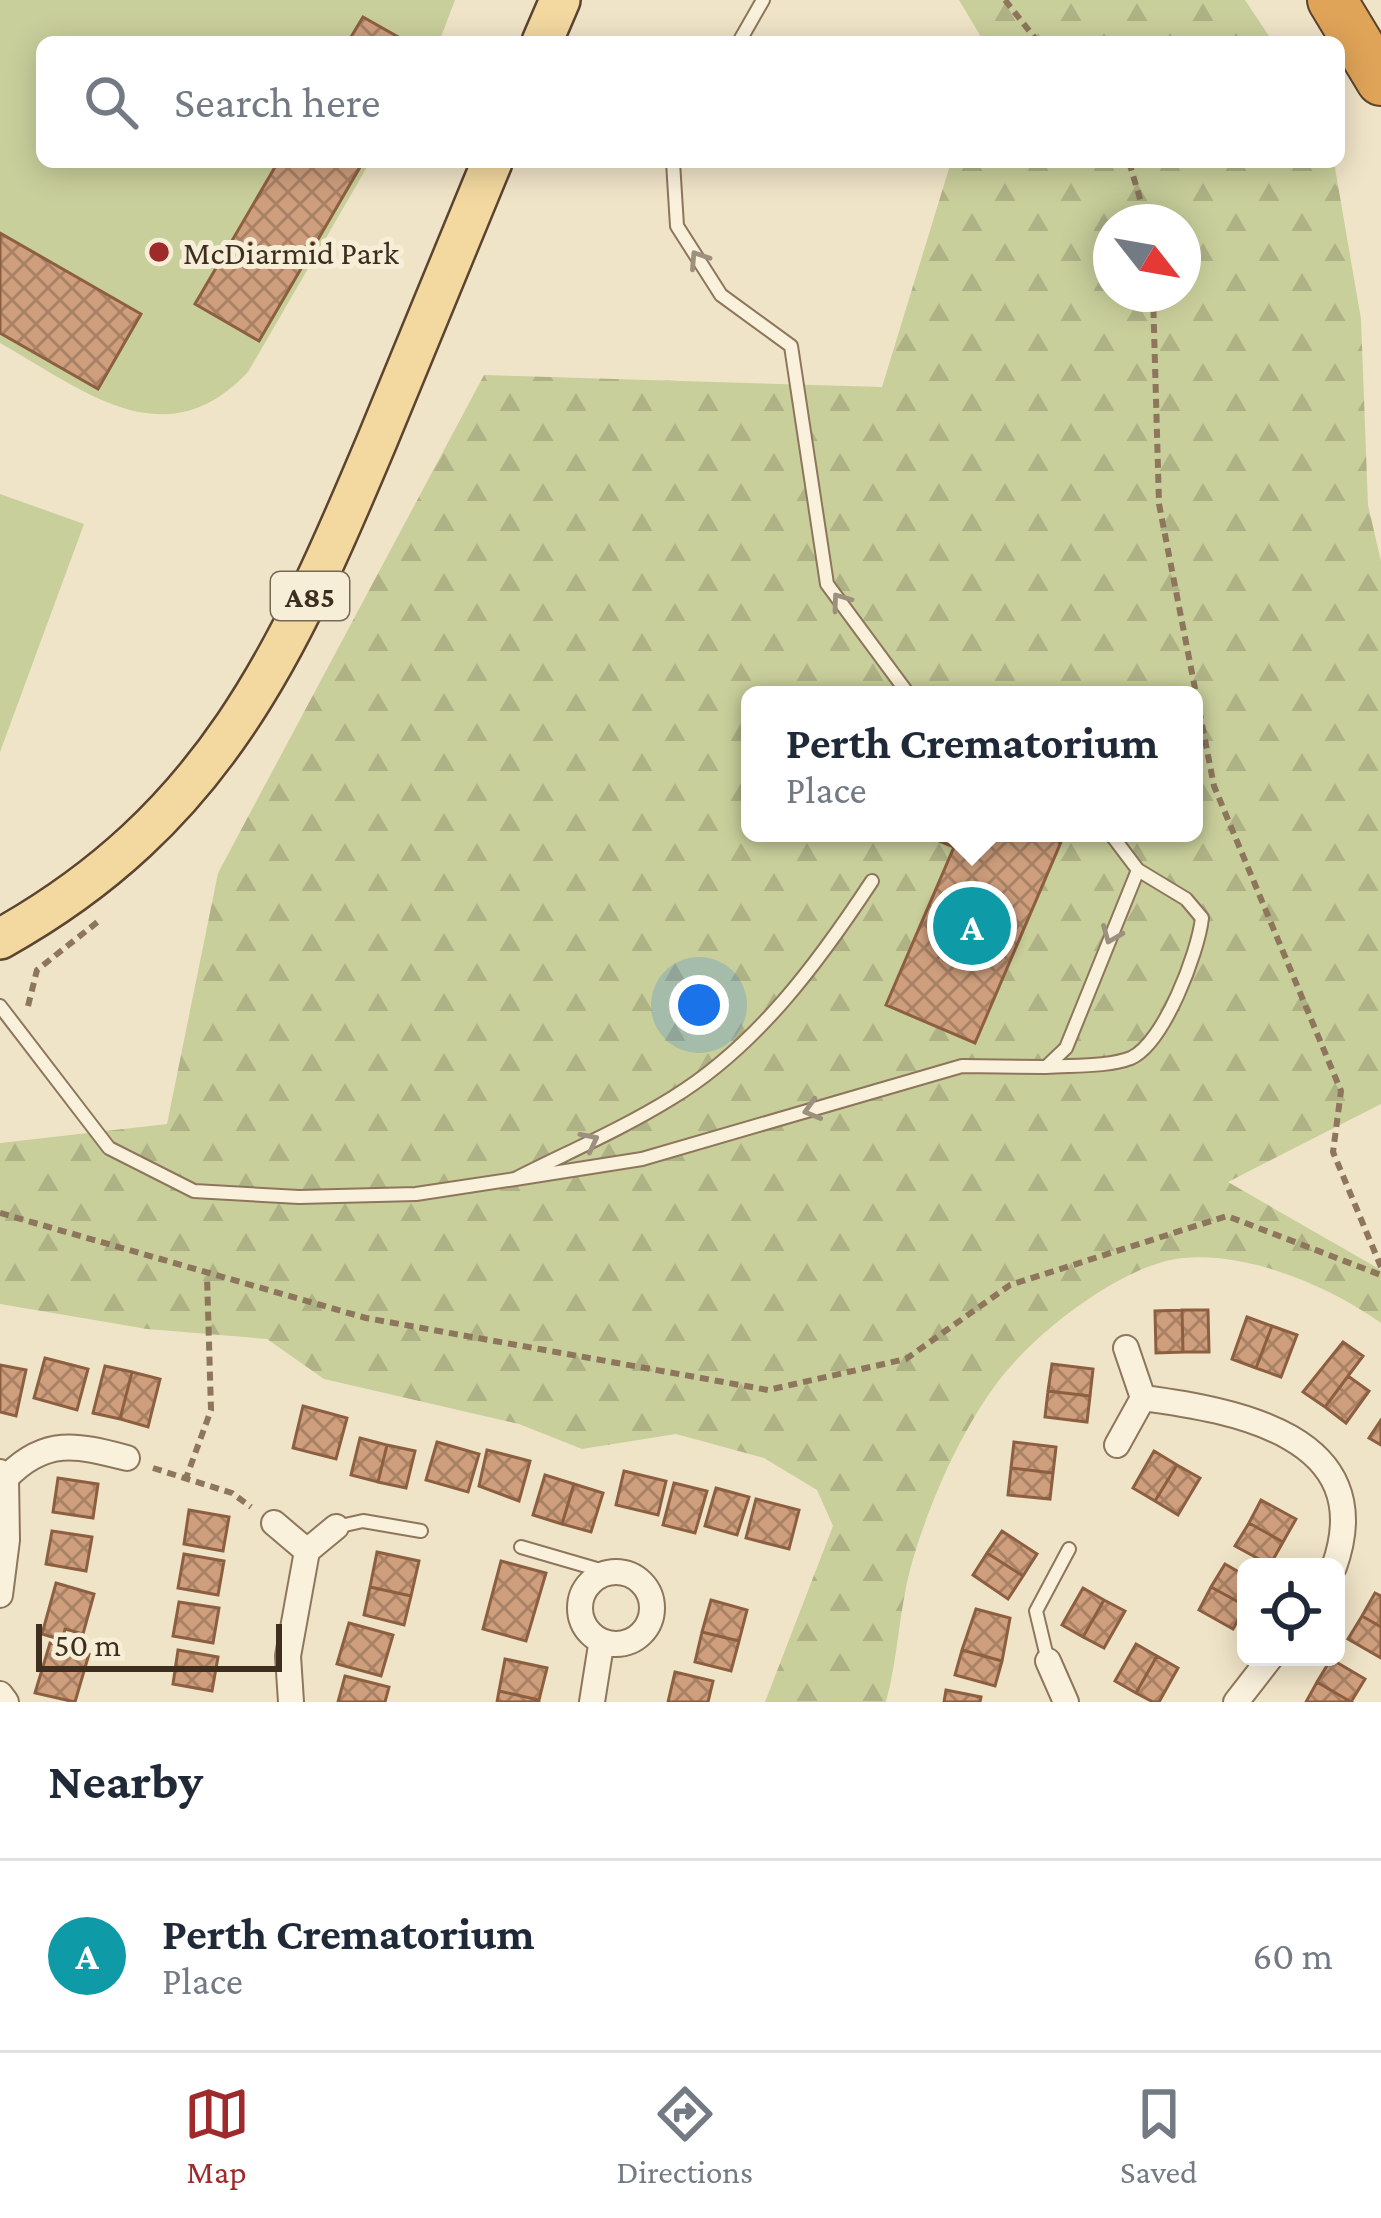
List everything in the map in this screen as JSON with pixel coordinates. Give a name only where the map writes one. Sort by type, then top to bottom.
[{"type":"highway","points":[[1332,0],[1381,80]]},
{"type":"main road","points":[[545,36],[560,0]]},
{"type":"main road","name":"A85","points":[[0,939],[61,905],[135,844],[242,720],[284,652],[323,569],[490,168]]},
{"type":"street","points":[[1117,1445],[1144,1398],[1126,1348]]},
{"type":"street","points":[[1144,1398],[1258,1416],[1328,1460],[1349,1497],[1352,1529],[1338,1558]]},
{"type":"street","points":[[0,1595],[8,1540],[3,1475],[52,1445],[74,1444],[127,1459]]},
{"type":"street","points":[[274,1523],[308,1551]]},
{"type":"street","points":[[291,1702],[288,1656],[308,1551],[336,1527]]},
{"type":"street","points":[[592,1702],[601,1645],[580,1616],[585,1588],[607,1572],[635,1576],[652,1599],[648,1626],[625,1643],[601,1645]]},
{"type":"street","points":[[1048,1661],[1066,1702]]},
{"type":"street","points":[[1236,1702],[1264,1666]]},
{"type":"street","points":[[0,1694],[6,1702]]},
{"type":"lane","points":[[742,36],[763,0]]},
{"type":"lane","points":[[673,168],[677,226],[721,295],[791,346],[827,584],[902,686]]},
{"type":"lane","points":[[0,1006],[109,1148],[194,1190],[299,1197],[416,1194],[642,1159],[962,1066],[1046,1067],[1129,1059],[1152,1043],[1198,945],[1202,918],[1186,899],[1138,869],[1117,842]]},
{"type":"lane","points":[[1046,1067],[1066,1048],[1138,869]]},
{"type":"lane","points":[[514,1179],[674,1098],[758,1030],[822,957],[872,881]]},
{"type":"lane","points":[[336,1527],[363,1521],[421,1531]]},
{"type":"lane","points":[[521,1547],[607,1572]]},
{"type":"lane","points":[[1048,1661],[1036,1612],[1069,1549]]},
{"type":"path","points":[[1004,0],[1033,36]]},
{"type":"path","points":[[1131,168],[1142,204]]},
{"type":"path","points":[[1154,312],[1159,504],[1194,686]]},
{"type":"path","points":[[1203,730],[1214,786],[1341,1091],[1333,1152],[1381,1271]]},
{"type":"path","points":[[0,1213],[366,1318],[768,1390],[906,1359],[1010,1286],[1227,1216],[1381,1271]]},
{"type":"path","points":[[185,1481],[211,1410],[207,1276]]},
{"type":"path","points":[[127,1459],[232,1493],[274,1523]]},
{"type":"green space","name":"McDiarmid Park","points":[[0,0],[455,0],[441,36],[36,36],[36,168],[367,168],[248,372],[217,398],[186,411],[155,414],[125,408],[63,380],[0,343]]},
{"type":"green space","points":[[959,0],[1245,0],[1269,36],[980,36]]},
{"type":"green space","points":[[949,168],[1335,168],[1361,319],[1368,505],[1381,561],[1381,1104],[1228,1182],[1381,1270],[1381,1323],[1337,1296],[1287,1274],[1234,1260],[1183,1258],[1133,1273],[1056,1323],[1013,1364],[983,1403],[936,1495],[911,1566],[886,1702],[765,1702],[833,1526],[817,1490],[764,1458],[676,1434],[582,1449],[519,1424],[324,1379],[267,1339],[147,1329],[0,1304],[0,1143],[167,1124],[218,873],[484,375],[882,387]]},
{"type":"green space","points":[[0,494],[84,524],[0,752]]},
{"type":"building","points":[[363,17],[396,36],[352,36]]},
{"type":"building","points":[[274,168],[360,168],[259,341],[195,304]]},
{"type":"building","points":[[0,233],[141,314],[98,389],[0,333]]},
{"type":"building","points":[[942,842],[1061,842],[975,1043],[886,1005],[954,847]]},
{"type":"building","points":[[1182,1310],[1208,1310],[1209,1352],[1183,1352]]},
{"type":"building","points":[[1182,1310],[1183,1352],[1156,1353],[1155,1311]]},
{"type":"building","points":[[1247,1317],[1272,1326],[1256,1368],[1232,1359]]},
{"type":"building","points":[[1272,1326],[1297,1335],[1281,1377],[1256,1368]]},
{"type":"building","points":[[1343,1342],[1363,1356],[1325,1407],[1303,1392]]},
{"type":"building","points":[[45,1358],[88,1369],[77,1410],[34,1398]]},
{"type":"building","points":[[1052,1364],[1093,1369],[1090,1396],[1048,1391]]},
{"type":"building","points":[[0,1365],[26,1370],[16,1416],[0,1412]]},
{"type":"building","points":[[105,1366],[132,1372],[120,1419],[93,1413]]},
{"type":"building","points":[[132,1372],[160,1379],[148,1427],[120,1419]]},
{"type":"building","points":[[1348,1376],[1369,1391],[1346,1423],[1325,1407]]},
{"type":"building","points":[[1048,1391],[1090,1396],[1087,1422],[1045,1417]]},
{"type":"building","points":[[303,1406],[347,1418],[336,1459],[293,1448]]},
{"type":"building","points":[[1381,1420],[1381,1445],[1369,1438]]},
{"type":"building","points":[[360,1438],[387,1445],[378,1482],[351,1475]]},
{"type":"building","points":[[437,1442],[479,1454],[468,1492],[426,1480]]},
{"type":"building","points":[[1014,1442],[1056,1447],[1053,1473],[1011,1468]]},
{"type":"building","points":[[387,1445],[415,1451],[406,1488],[378,1482]]},
{"type":"building","points":[[487,1450],[530,1461],[519,1501],[479,1486]]},
{"type":"building","points":[[1154,1451],[1177,1465],[1155,1501],[1133,1488]]},
{"type":"building","points":[[1177,1465],[1200,1478],[1178,1515],[1155,1501]]},
{"type":"building","points":[[1011,1468],[1053,1473],[1050,1499],[1008,1495]]},
{"type":"building","points":[[624,1471],[666,1481],[658,1515],[616,1505]]},
{"type":"building","points":[[545,1475],[574,1484],[562,1524],[533,1515]]},
{"type":"building","points":[[58,1478],[98,1484],[93,1518],[53,1512]]},
{"type":"building","points":[[674,1483],[707,1491],[695,1533],[663,1525]]},
{"type":"building","points":[[574,1484],[603,1493],[591,1532],[562,1524]]},
{"type":"building","points":[[716,1488],[749,1497],[737,1535],[705,1526]]},
{"type":"building","points":[[756,1499],[799,1510],[789,1549],[746,1538]]},
{"type":"building","points":[[1261,1500],[1296,1519],[1283,1542],[1249,1523]]},
{"type":"building","points":[[189,1510],[229,1517],[223,1551],[184,1544]]},
{"type":"building","points":[[1249,1523],[1283,1542],[1274,1558],[1257,1558],[1235,1546]]},
{"type":"building","points":[[52,1531],[92,1537],[86,1571],[46,1564]]},
{"type":"building","points":[[1002,1531],[1037,1554],[1023,1576],[987,1553]]},
{"type":"building","points":[[377,1552],[419,1561],[411,1596],[370,1587]]},
{"type":"building","points":[[987,1553],[1023,1576],[1008,1599],[973,1575]]},
{"type":"building","points":[[184,1554],[224,1561],[218,1595],[178,1588]]},
{"type":"building","points":[[501,1561],[546,1573],[526,1641],[483,1629]]},
{"type":"building","points":[[1225,1564],[1237,1571],[1237,1601],[1211,1587]]},
{"type":"building","points":[[56,1583],[94,1594],[83,1634],[65,1629],[62,1640],[42,1634]]},
{"type":"building","points":[[370,1587],[411,1596],[404,1625],[364,1615]]},
{"type":"building","points":[[1211,1587],[1237,1601],[1237,1622],[1233,1629],[1199,1610]]},
{"type":"building","points":[[1083,1588],[1104,1600],[1083,1637],[1062,1625]]},
{"type":"building","points":[[1375,1593],[1381,1596],[1381,1627],[1362,1616]]},
{"type":"building","points":[[711,1600],[747,1610],[739,1641],[702,1632]]},
{"type":"building","points":[[1104,1600],[1125,1611],[1104,1648],[1083,1637]]},
{"type":"building","points":[[179,1602],[219,1608],[213,1643],[173,1636]]},
{"type":"building","points":[[976,1609],[1010,1618],[1002,1661],[962,1650]]},
{"type":"building","points":[[1362,1616],[1381,1627],[1381,1658],[1348,1639]]},
{"type":"building","points":[[349,1623],[393,1635],[381,1676],[337,1664]]},
{"type":"building","points":[[702,1632],[739,1641],[731,1671],[695,1662]]},
{"type":"building","points":[[50,1643],[89,1654],[75,1702],[35,1693]]},
{"type":"building","points":[[1136,1644],[1157,1656],[1136,1693],[1115,1681]]},
{"type":"building","points":[[178,1650],[218,1657],[212,1691],[173,1684]]},
{"type":"building","points":[[962,1650],[1002,1661],[995,1686],[955,1675]]},
{"type":"building","points":[[1157,1656],[1178,1668],[1159,1702],[1153,1702],[1136,1693]]},
{"type":"building","points":[[505,1659],[547,1668],[539,1700],[499,1691]]},
{"type":"building","points":[[1327,1666],[1343,1666],[1365,1679],[1351,1702],[1317,1682]]},
{"type":"building","points":[[675,1672],[713,1681],[708,1702],[668,1702]]},
{"type":"building","points":[[345,1676],[389,1687],[385,1702],[338,1702]]},
{"type":"building","points":[[1317,1682],[1351,1702],[1306,1702]]},
{"type":"building","points":[[946,1690],[981,1697],[980,1702],[944,1702]]},
{"type":"building","points":[[499,1691],[539,1700],[539,1702],[497,1702]]},
{"type":"place","name":"McDiarmid Park","points":[[159,252]]},
{"type":"place","name":"Perth Crematorium","points":[[972,926]]}]
